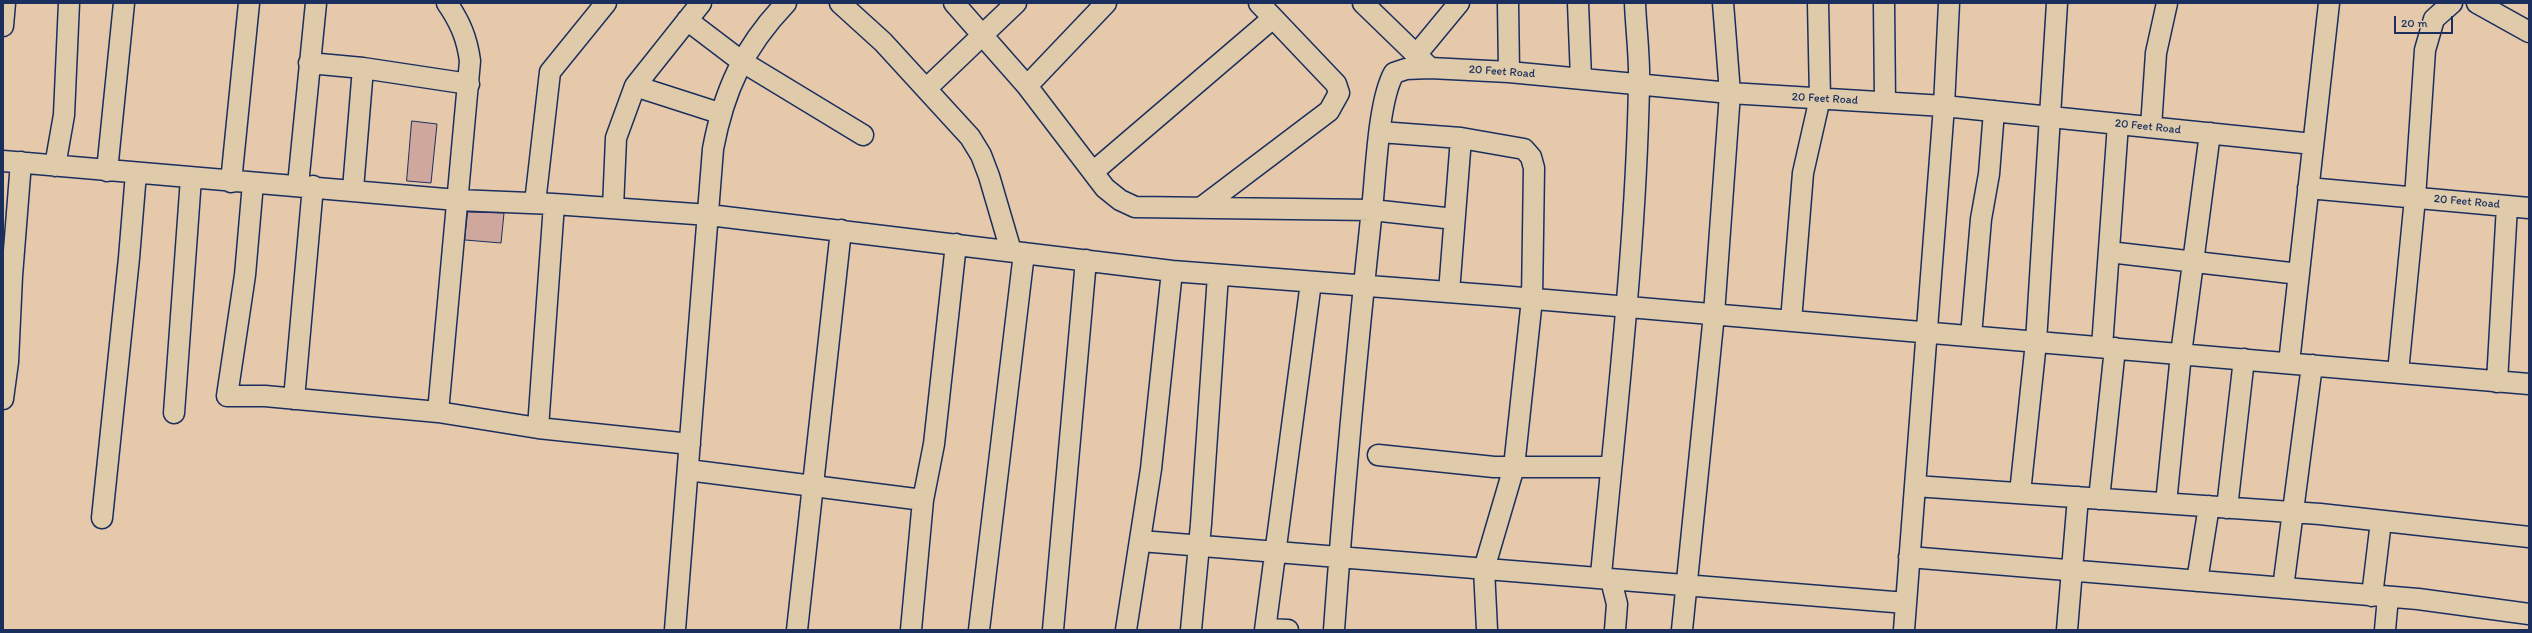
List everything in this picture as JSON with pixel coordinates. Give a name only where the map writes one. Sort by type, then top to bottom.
[{"type":"street","points":[[3,26],[5,3]]},
{"type":"street","points":[[56,166],[64,115],[69,3]]},
{"type":"street","points":[[107,170],[124,3]]},
{"type":"street","points":[[231,182],[249,3]]},
{"type":"street","points":[[294,399],[305,186],[309,63],[316,3]]},
{"type":"street","points":[[438,412],[470,61],[468,40],[458,19],[446,3]]},
{"type":"street","points":[[538,428],[544,204],[550,72],[606,3]]},
{"type":"street","points":[[613,208],[616,138],[635,86],[701,3]]},
{"type":"street","points":[[674,630],[709,215],[713,149],[720,113],[741,61],[771,18],[786,3]]},
{"type":"street","points":[[840,3],[883,42],[927,88],[970,137],[981,156],[1018,252],[979,630]]},
{"type":"street","points":[[954,3],[1027,86],[1105,188],[1120,200],[1135,206],[1372,210],[1454,219]]},
{"type":"street","points":[[927,88],[1016,3]]},
{"type":"street","points":[[1027,86],[1106,3]]},
{"type":"street","points":[[1202,207],[1329,111],[1336,101],[1339,93],[1336,84],[1258,3]]},
{"type":"street","points":[[1363,3],[1430,68]]},
{"type":"street","points":[[1416,55],[1459,3]]},
{"type":"street","points":[[1508,3],[1509,72]]},
{"type":"street","points":[[1578,3],[1581,78]]},
{"type":"street","points":[[1615,630],[1617,604],[1611,580],[1601,575],[1626,307],[1640,83],[1635,3]]},
{"type":"street","points":[[1682,630],[1714,314],[1730,93],[1723,3]]},
{"type":"street","points":[[1791,321],[1803,173],[1820,98],[1818,3]]},
{"type":"street","points":[[1884,3],[1886,102]]},
{"type":"street","points":[[1904,630],[1944,106],[1949,3]]},
{"type":"street","points":[[2020,493],[2036,342],[2057,3]]},
{"type":"street","points":[[2151,127],[2156,53],[2167,3]]},
{"type":"street","points":[[2289,363],[2329,3]]},
{"type":"street","points":[[2398,372],[2415,198],[2425,50],[2434,19],[2452,3]]},
{"type":"street","points":[[2477,3],[2529,32]]},
{"type":"street","points":[[1093,172],[1273,18]]},
{"type":"street","points":[[687,20],[741,61],[863,135]]},
{"type":"street","points":[[309,63],[363,68],[469,84]]},
{"type":"street","points":[[352,189],[363,68]]},
{"type":"street","name":"20 Feet Road","points":[[1380,132],[1388,84],[1394,73],[1406,70],[1430,68],[1509,72],[1581,78],[1730,93],[1944,106],[2313,144]]},
{"type":"street","points":[[635,86],[720,113]]},
{"type":"street","points":[[1971,336],[1980,219],[1989,174],[1994,111]]},
{"type":"street","points":[[2099,499],[2109,348],[2109,252],[2118,124]]},
{"type":"street","points":[[1334,630],[1363,286],[1380,132],[1461,138],[1524,149],[1531,157],[1534,168],[1532,299],[1514,467],[1484,570],[1488,630]]},
{"type":"street","points":[[2166,504],[2181,354],[2210,133]]},
{"type":"street","points":[[1449,292],[1461,138]]},
{"type":"street","points":[[3,399],[8,362],[12,276],[12,162],[231,182],[352,189],[457,200],[613,208],[709,215],[1172,271],[1714,314],[2529,384]]},
{"type":"street","points":[[102,518],[130,258],[136,173]]},
{"type":"street","points":[[174,413],[191,178]]},
{"type":"street","points":[[253,183],[245,275],[227,396],[294,399],[438,412],[538,428],[690,444]]},
{"type":"street","name":"20 Feet Road","points":[[2308,188],[2529,208]]},
{"type":"street","points":[[2497,382],[2507,206]]},
{"type":"street","points":[[797,630],[841,230]]},
{"type":"street","points":[[911,630],[923,500],[934,444],[956,244]]},
{"type":"street","points":[[2109,252],[2193,263],[2299,274]]},
{"type":"street","points":[[1053,630],[1086,260]]},
{"type":"street","points":[[1126,630],[1141,541],[1172,271]]},
{"type":"street","points":[[1191,630],[1199,547],[1218,275]]},
{"type":"street","points":[[1288,630],[1265,629],[1311,282]]},
{"type":"street","points":[[2197,581],[2218,507],[2244,359]]},
{"type":"street","points":[[2283,588],[2312,365]]},
{"type":"street","points":[[1378,455],[1514,467],[1611,468]]},
{"type":"street","points":[[688,470],[923,500]]},
{"type":"street","points":[[1915,486],[2294,512],[2529,537]]},
{"type":"street","points":[[2067,630],[2078,497]]},
{"type":"street","points":[[2381,521],[2380,596],[2385,630]]},
{"type":"street","points":[[1141,541],[1199,547],[1906,603]]},
{"type":"street","points":[[1909,557],[2380,596],[2529,614]]},
{"type":"building","points":[[412,121],[437,124],[431,183],[407,181]]},
{"type":"building","points":[[468,212],[504,213],[501,243],[465,240]]}]
